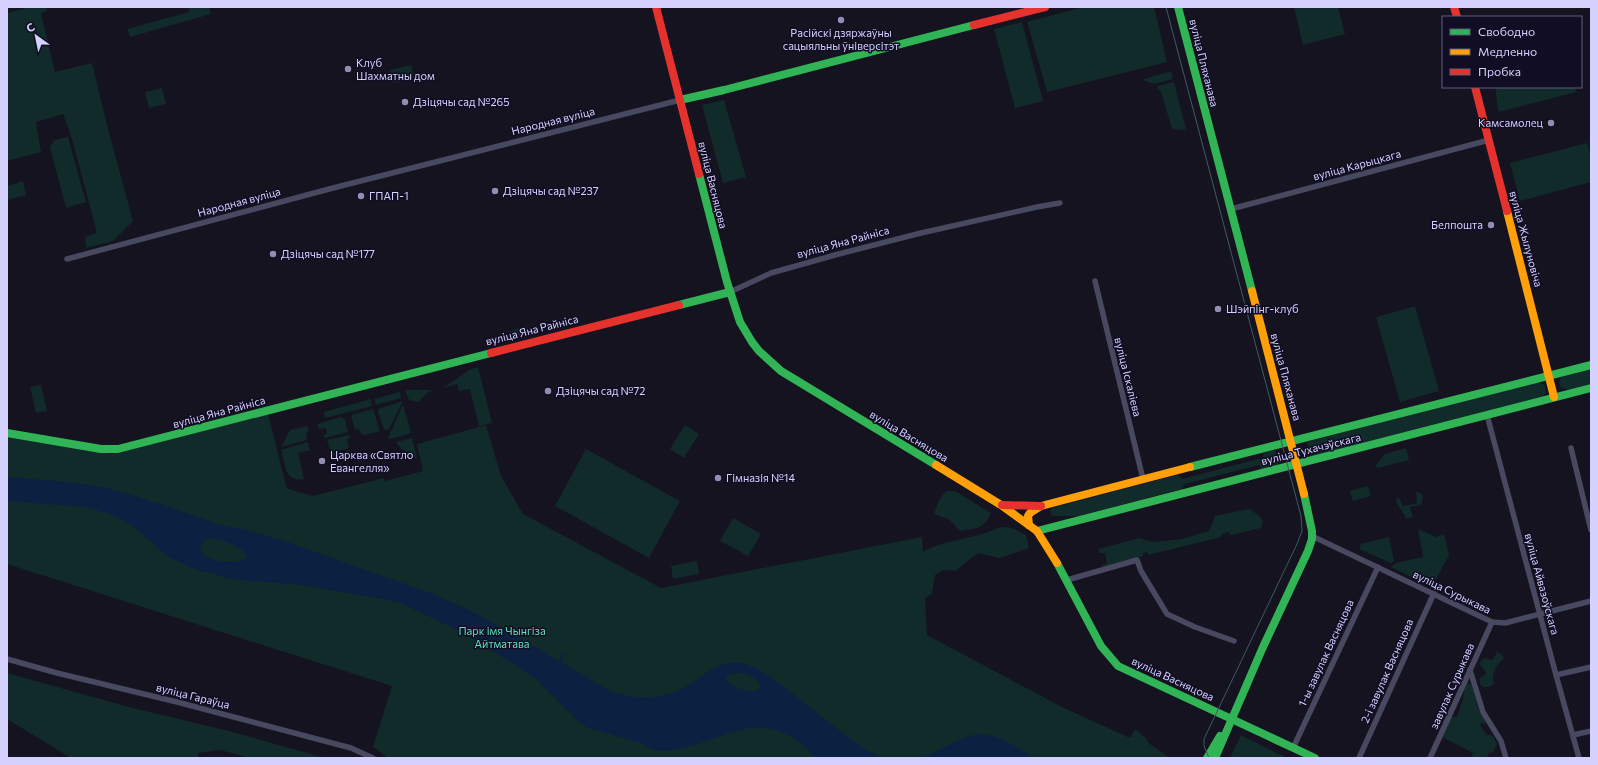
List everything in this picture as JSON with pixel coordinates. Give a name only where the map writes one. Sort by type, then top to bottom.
[{"type":"street","name":"вуліца Васняцова","points":[[656,7],[730,292],[744,332],[758,351],[781,371],[1002,505],[1037,531],[1046,544],[1101,646],[1118,666],[1315,758]]},
{"type":"street","name":"Народная вуліца","points":[[67,259],[328,190],[1045,7]]},
{"type":"street","name":"вуліца Пляханава","points":[[1178,7],[1297,464],[1310,518],[1312,536],[1308,551],[1214,758]]},
{"type":"street","name":"вуліца Жылуновіча","points":[[1475,88],[1554,398]]},
{"type":"street","name":"вуліца Карыцкага","points":[[1231,210],[1489,140]]},
{"type":"street","name":"вуліца Яна Райніса","points":[[7,433],[100,449],[118,449],[730,292],[771,273],[828,257],[922,233],[1060,203]]},
{"type":"street","name":"вуліца Іскаліева","points":[[1095,281],[1143,479]]},
{"type":"street","name":"вуліца Тухачэўскага","points":[[1002,505],[1041,506],[1591,365]]},
{"type":"street","name":"вуліца Тухачэўскага","points":[[1037,531],[1591,388]]},
{"type":"street","name":"вуліца Айвазоўскага","points":[[1488,415],[1579,758]]},
{"type":"street","points":[[1571,448],[1591,530]]},
{"type":"street","points":[[1029,525],[1028,516],[1041,506]]},
{"type":"street","name":"вуліца Сурыкава","points":[[1312,536],[1492,622],[1505,623],[1591,601]]},
{"type":"street","points":[[1066,580],[1136,560],[1167,614],[1195,627],[1234,641]]},
{"type":"street","name":"1-ы завулак Васняцова","points":[[1293,748],[1378,567]]},
{"type":"street","name":"2-і завулак Васняцова","points":[[1359,758],[1434,593]]},
{"type":"street","name":"завулак Сурыкава","points":[[1430,758],[1492,622]]},
{"type":"street","name":"вуліца Гараўца","points":[[7,659],[351,748],[373,758]]},
{"type":"street","points":[[1556,675],[1591,667]]},
{"type":"street","points":[[1470,670],[1483,712],[1501,741],[1506,758]]},
{"type":"street","name":"вуліца Пляханава","points":[[1207,758],[1231,718]]},
{"type":"street","points":[[1573,735],[1591,730]]},
{"type":"green space","points":[[30,7],[48,7],[45,12],[41,13],[55,72],[92,63],[133,221],[113,241],[86,248],[85,237],[97,233],[72,139],[63,114],[36,122],[41,152],[7,161],[7,13]]},
{"type":"green space","points":[[188,7],[209,7],[211,14],[130,37],[127,29],[189,12]]},
{"type":"green space","points":[[1083,7],[1154,7],[1167,62],[1047,92],[1027,22]]},
{"type":"green space","points":[[1294,7],[1338,7],[1345,34],[1303,45]]},
{"type":"green space","points":[[1022,22],[1043,101],[1015,108],[994,29]]},
{"type":"green space","points":[[411,65],[414,78],[393,83],[390,70]]},
{"type":"green space","points":[[1171,71],[1173,79],[1154,84],[1145,81],[1144,79]]},
{"type":"green space","points":[[1174,82],[1186,129],[1173,129],[1161,92],[1157,88],[1158,86]]},
{"type":"green space","points":[[162,88],[166,104],[149,108],[145,92]]},
{"type":"green space","points":[[1495,88],[1575,88],[1576,92],[1499,112]]},
{"type":"green space","points":[[724,100],[746,177],[723,183],[702,105]]},
{"type":"green space","points":[[68,137],[86,202],[66,208],[50,148],[54,140]]},
{"type":"green space","points":[[1587,143],[1591,157],[1591,182],[1520,201],[1510,163]]},
{"type":"green space","points":[[23,181],[26,195],[7,200],[7,186]]},
{"type":"green space","points":[[1415,306],[1439,391],[1400,402],[1376,317]]},
{"type":"green space","points":[[526,326],[528,334],[502,340],[501,338],[513,330]]},
{"type":"green space","points":[[478,367],[492,423],[479,426],[470,389],[459,391],[457,384],[443,388],[469,370]]},
{"type":"green space","points":[[1591,369],[1591,384],[1568,390],[1561,388],[1559,383],[1561,377]]},
{"type":"green space","points":[[1538,382],[1545,385],[1546,393],[1543,396],[1311,457],[1307,442]]},
{"type":"green space","points":[[41,385],[47,411],[36,413],[30,387]]},
{"type":"green space","points":[[405,390],[434,390],[427,393],[419,402],[409,400]]},
{"type":"green space","points":[[400,392],[401,398],[376,405],[374,399]]},
{"type":"green space","points":[[371,399],[372,406],[325,418],[324,412]]},
{"type":"green space","points":[[403,401],[389,429],[384,430],[378,409]]},
{"type":"green space","points":[[403,404],[411,432],[409,434],[390,439],[388,438]]},
{"type":"green space","points":[[373,409],[380,431],[365,435],[361,434],[359,429],[355,430],[351,415]]},
{"type":"green space","name":"Парк імя Чынгіза Айтматава","points":[[268,414],[286,486],[289,489],[312,496],[384,478],[385,481],[423,471],[417,444],[486,425],[501,476],[523,514],[661,588],[922,537],[923,552],[937,545],[985,533],[1000,527],[1015,530],[1026,535],[1029,548],[1000,558],[978,553],[955,571],[944,570],[935,575],[932,594],[925,598],[927,635],[1062,707],[1130,738],[1135,729],[1148,740],[1147,742],[1170,758],[388,758],[373,747],[392,686],[7,564],[7,437],[112,454]]},
{"type":"green space","points":[[341,417],[345,419],[348,432],[325,438],[323,436],[327,434],[326,428],[319,429],[317,424]]},
{"type":"green space","points":[[685,425],[699,434],[684,458],[670,449]]},
{"type":"green space","points":[[307,426],[309,432],[306,433],[307,440],[281,447],[290,430]]},
{"type":"green space","points":[[349,435],[350,438],[347,439],[349,448],[337,451],[339,456],[333,458],[327,440]]},
{"type":"green space","points":[[412,438],[417,459],[401,449],[396,442]]},
{"type":"green space","points":[[308,442],[310,450],[298,453],[304,479],[293,478],[287,471],[281,450]]},
{"type":"green space","points":[[1406,448],[1409,460],[1378,468],[1375,466],[1385,454]]},
{"type":"green space","points":[[586,449],[680,501],[649,558],[555,506]]},
{"type":"green space","points":[[1275,450],[1278,465],[1261,469],[1259,465],[1185,484],[1182,489],[1078,516],[1052,516],[1050,511],[1052,508],[1178,475],[1182,479],[1262,458],[1264,453]]},
{"type":"green space","points":[[1368,486],[1371,496],[1353,501],[1350,491]]},
{"type":"green space","points":[[946,491],[955,491],[991,513],[988,519],[979,527],[960,531],[950,520],[934,514],[939,500]]},
{"type":"green space","points":[[1416,492],[1422,494],[1423,497],[1421,505],[1410,507],[1413,517],[1406,519],[1397,503],[1396,498],[1399,498],[1403,506],[1417,503]]},
{"type":"green space","points":[[1249,509],[1260,516],[1263,522],[1261,528],[1231,535],[1229,532],[1222,534],[1221,537],[1148,555],[1147,552],[1143,553],[1143,556],[1102,567],[1102,565],[1107,563],[1105,553],[1100,553],[1098,549],[1139,538],[1153,542],[1182,539],[1209,531],[1215,516]]},
{"type":"green space","points":[[733,518],[761,534],[748,556],[720,541]]},
{"type":"green space","points":[[1418,529],[1436,537],[1444,534],[1449,555],[1432,587],[1391,567],[1396,563],[1423,557]]},
{"type":"green space","points":[[1389,537],[1394,561],[1391,563],[1359,549],[1361,544]]},
{"type":"green space","points":[[697,561],[699,574],[673,579],[671,566]]},
{"type":"green space","points":[[1497,652],[1502,655],[1504,659],[1499,663],[1495,670],[1493,677],[1494,684],[1489,687],[1483,687],[1480,684],[1479,679],[1486,674],[1486,672],[1479,664],[1481,660],[1485,658],[1493,660]]},
{"type":"green space","points":[[7,673],[129,707],[229,731],[325,758],[250,758],[220,750],[198,753],[198,758],[71,758],[7,719]]},
{"type":"green space","points":[[1469,683],[1472,685],[1478,707],[1486,723],[1479,724],[1486,734],[1493,736],[1497,744],[1494,751],[1488,754],[1487,758],[1471,758],[1473,753],[1442,737],[1451,717],[1457,717],[1463,699],[1465,684]]},
{"type":"green space","points":[[1241,735],[1287,758],[1230,758]]},
{"type":"water","points":[[7,477],[68,482],[108,488],[164,505],[220,525],[242,529],[282,540],[433,594],[465,608],[522,639],[608,690],[626,696],[654,697],[673,693],[720,665],[738,663],[752,666],[794,694],[835,728],[869,752],[886,758],[816,758],[795,739],[779,731],[761,728],[740,730],[680,749],[666,751],[654,749],[644,744],[588,728],[580,723],[537,680],[517,666],[461,632],[403,604],[383,599],[301,585],[231,579],[212,573],[199,571],[167,556],[134,527],[122,519],[107,513],[86,507],[7,501]],"holes":[[[208,538],[218,539],[230,543],[241,549],[247,556],[243,559],[230,562],[214,560],[207,557],[202,553],[200,548],[204,541]],[[744,673],[758,681],[760,686],[758,690],[750,691],[738,688],[728,683],[726,679],[728,675]]]},
{"type":"water","points":[[981,734],[1008,742],[1032,758],[917,758],[934,753],[956,741],[972,735]]},
{"type":"waterway","points":[[559,662],[563,654]]},
{"type":"tram line","points":[[1166,7],[1301,516],[1302,531],[1204,739],[1204,746],[1209,758]]},
{"type":"traffic: fast","points":[[1178,7],[1252,291]]},
{"type":"traffic: fast","points":[[680,100],[974,25]]},
{"type":"traffic: fast","points":[[699,174],[727,282],[740,322],[759,351],[781,371],[936,465]]},
{"type":"traffic: fast","points":[[679,305],[730,292]]},
{"type":"traffic: fast","points":[[7,433],[101,449],[118,449],[491,353]]},
{"type":"traffic: fast","points":[[1190,467],[1591,365]]},
{"type":"traffic: fast","points":[[1037,531],[1591,388]]},
{"type":"traffic: fast","points":[[1215,758],[1263,647],[1308,551],[1312,539],[1312,531],[1304,494]]},
{"type":"traffic: fast","points":[[1057,563],[1101,646],[1118,666],[1315,758]]},
{"type":"traffic: fast","points":[[1207,758],[1220,736]]},
{"type":"traffic: slow","points":[[1507,211],[1554,397]]},
{"type":"traffic: slow","points":[[1252,291],[1304,494]]},
{"type":"traffic: slow","points":[[936,465],[1001,505],[1037,531],[1057,563]]},
{"type":"traffic: slow","points":[[1029,525],[1028,516],[1041,506],[1190,467]]},
{"type":"traffic: jam","points":[[656,7],[699,174]]},
{"type":"traffic: jam","points":[[974,25],[1045,7]]},
{"type":"traffic: jam","points":[[1454,7],[1457,16]]},
{"type":"traffic: jam","points":[[1475,88],[1507,211]]},
{"type":"traffic: jam","points":[[491,353],[679,305]]},
{"type":"traffic: jam","points":[[1002,505],[1041,506]]},
{"type":"place","name":"Расійскі дзяржаўны сацыяльны ўніверсітэт","points":[[841,20]]},
{"type":"place","name":"Клуб Шахматны дом","points":[[348,69]]},
{"type":"place","name":"Дзіцячы сад №265","points":[[405,102]]},
{"type":"place","name":"Камсамолец","points":[[1551,123]]},
{"type":"place","name":"Дзіцячы сад №237","points":[[495,191]]},
{"type":"place","name":"ГПАП-1","points":[[361,196]]},
{"type":"place","name":"Белпошта","points":[[1491,225]]},
{"type":"place","name":"Дзіцячы сад №177","points":[[273,254]]},
{"type":"place","name":"Шэйпінг-клуб","points":[[1218,309]]},
{"type":"place","name":"Дзіцячы сад №72","points":[[548,391]]},
{"type":"place","name":"Царква «Святло Евангелля»","points":[[322,461]]},
{"type":"place","name":"Гімназія №14","points":[[718,478]]}]
